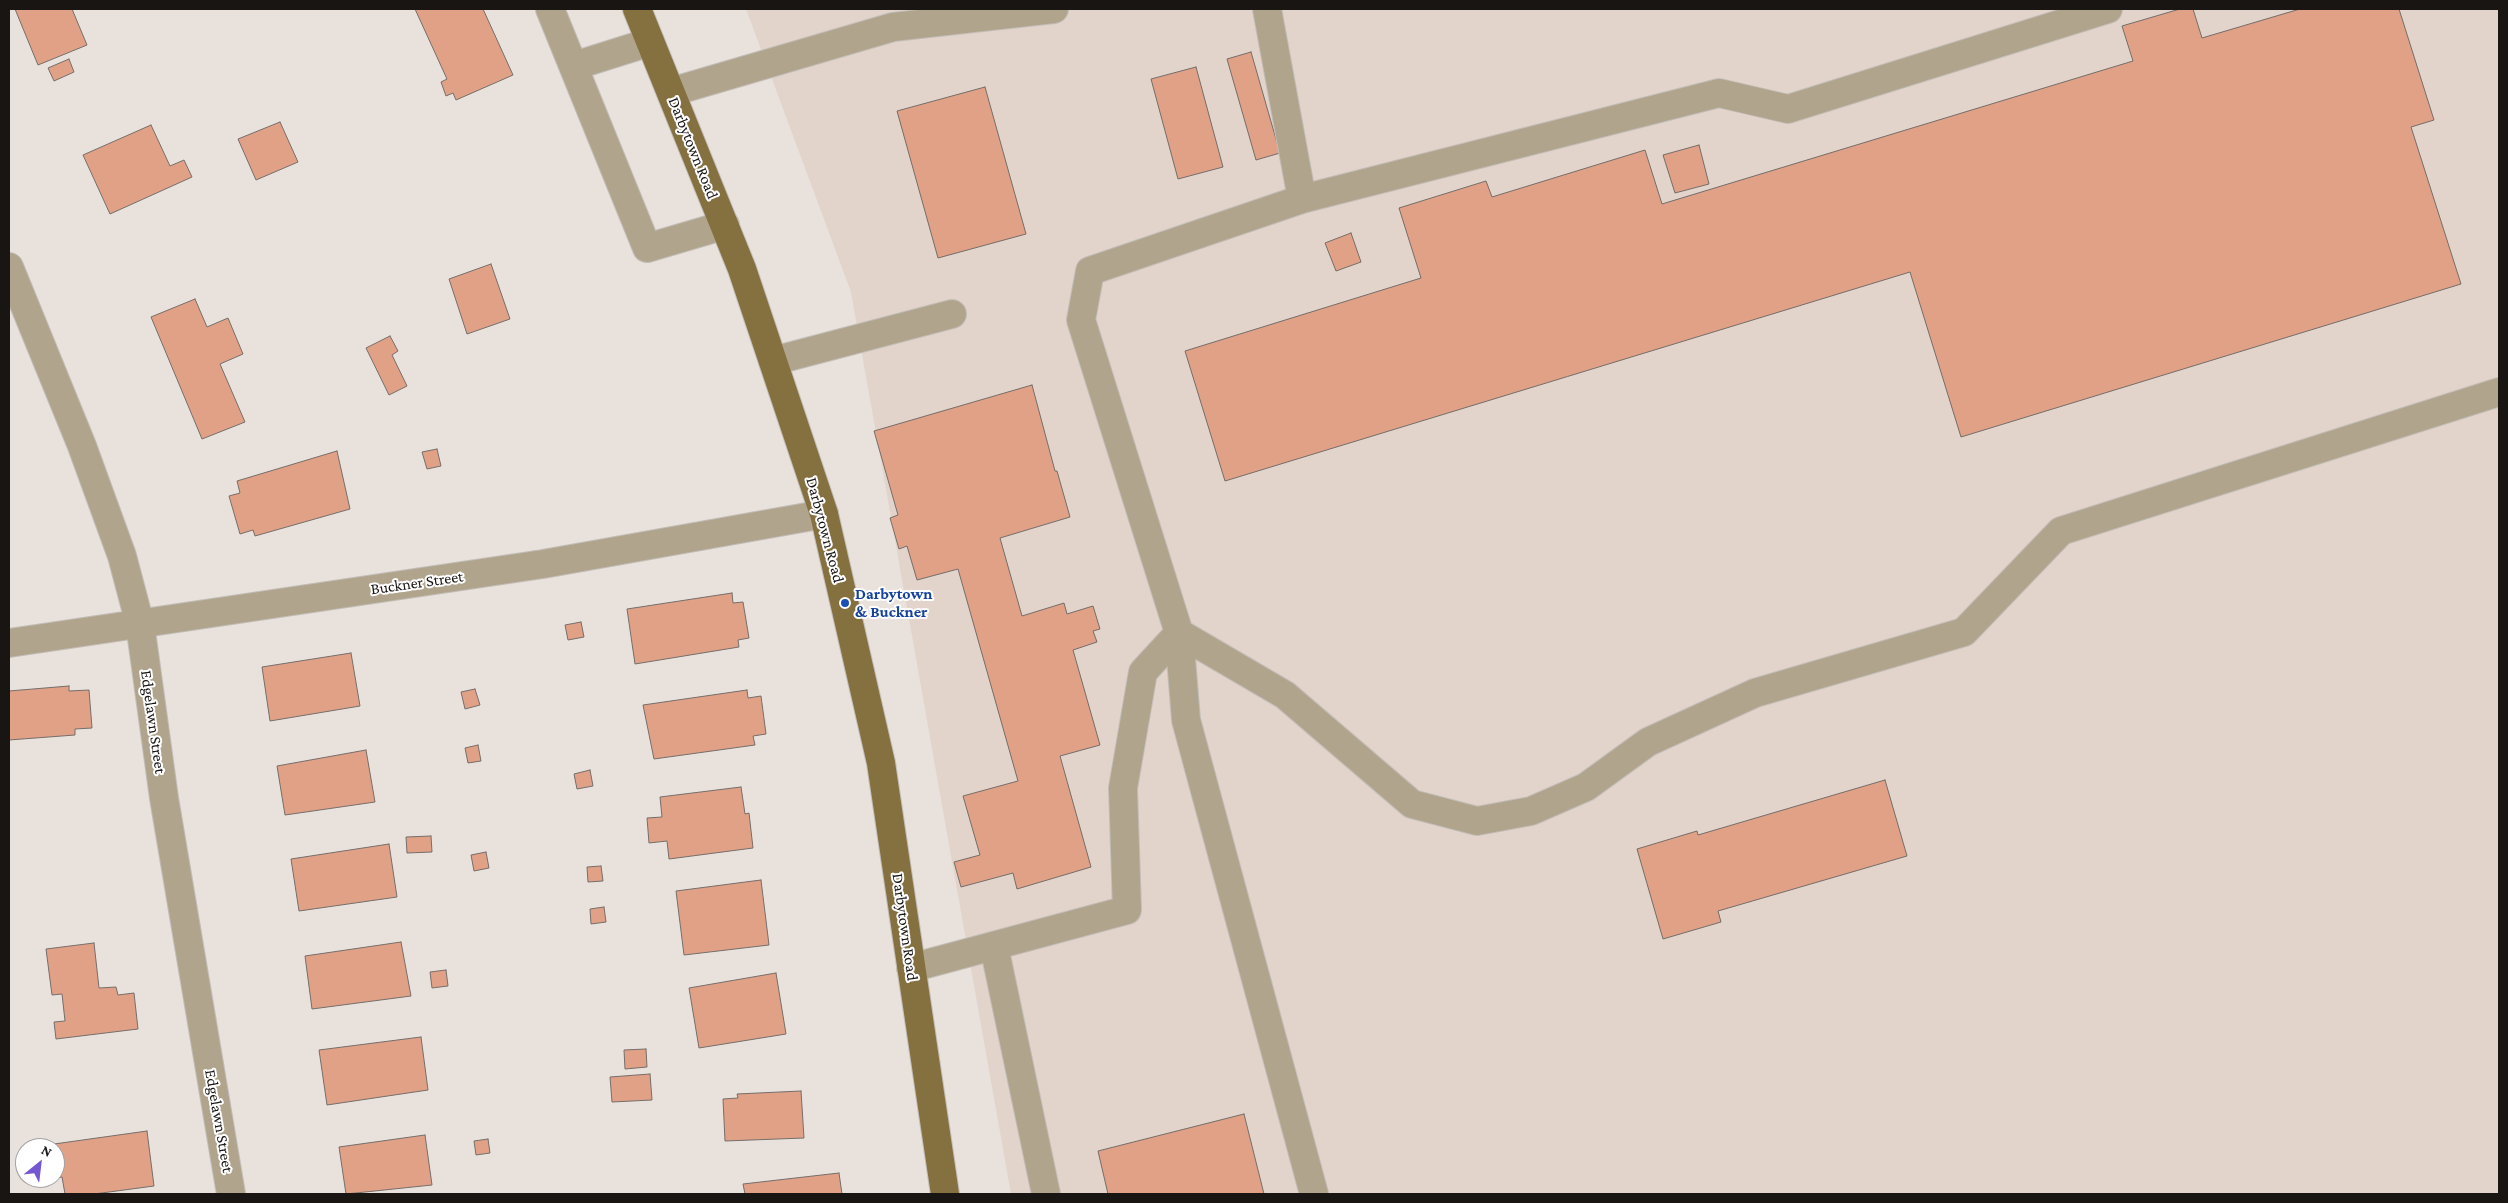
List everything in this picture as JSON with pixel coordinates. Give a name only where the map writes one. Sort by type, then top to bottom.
[{"type":"main road","name":"Darbytown Road","points":[[637,9],[742,269],[824,514],[881,763],[945,1194]]},
{"type":"street","points":[[550,9],[647,248],[725,225]]},
{"type":"street","points":[[671,92],[893,27],[1054,9]]},
{"type":"street","points":[[1267,9],[1302,199]]},
{"type":"street","points":[[1314,1194],[1186,720],[1179,633],[1081,320],[1090,271],[1302,199],[1719,93],[1788,109],[2108,9]]},
{"type":"street","points":[[574,66],[650,42]]},
{"type":"street","name":"Edgelawn Street","points":[[9,268],[82,446],[122,556],[140,624],[164,798],[231,1194]]},
{"type":"street","points":[[773,361],[952,314]]},
{"type":"street","points":[[1179,633],[1284,696],[1412,804],[1477,821],[1531,811],[1586,787],[1648,742],[1755,693],[1964,632],[2061,530],[2499,392]]},
{"type":"street","name":"Buckner Street","points":[[9,643],[543,564],[824,514]]},
{"type":"street","points":[[911,968],[1128,910],[1122,788],[1143,672],[1179,633]]},
{"type":"street","points":[[994,946],[1046,1194]]},
{"type":"shaded area","points":[[746,9],[2499,9],[2499,1194],[1011,1194],[851,292]]},
{"type":"building","points":[[15,9],[72,9],[87,45],[38,65]]},
{"type":"building","points":[[415,9],[483,9],[513,75],[456,100],[453,93],[446,96],[441,82],[447,79]]},
{"type":"building","points":[[2180,9],[2193,9],[2202,38],[2300,9],[2399,9],[2434,120],[2411,127],[2461,284],[1961,437],[1910,272],[1225,481],[1185,351],[1421,278],[1399,208],[1486,181],[1492,197],[1645,150],[1662,204],[2133,61],[2122,26]]},
{"type":"building","points":[[1251,52],[1280,153],[1256,160],[1227,59]]},
{"type":"building","points":[[69,59],[74,72],[54,81],[48,68]]},
{"type":"building","points":[[1196,67],[1223,167],[1178,179],[1151,79]]},
{"type":"building","points":[[985,87],[1026,234],[938,258],[897,111]]},
{"type":"building","points":[[280,122],[298,162],[256,180],[238,139]]},
{"type":"building","points":[[151,125],[170,166],[184,160],[192,177],[110,214],[83,155]]},
{"type":"building","points":[[1699,145],[1709,184],[1675,193],[1663,155]]},
{"type":"building","points":[[1351,233],[1361,262],[1336,271],[1325,243]]},
{"type":"building","points":[[491,264],[510,319],[467,334],[449,279]]},
{"type":"building","points":[[195,299],[207,327],[228,318],[243,354],[220,364],[245,422],[202,439],[151,317]]},
{"type":"building","points":[[390,336],[398,351],[392,355],[407,386],[389,395],[366,348]]},
{"type":"building","points":[[1032,385],[1055,471],[1057,471],[1070,517],[1000,538],[1022,616],[1064,603],[1067,614],[1093,606],[1100,629],[1093,631],[1097,642],[1073,650],[1100,745],[1060,756],[1091,867],[1017,889],[1013,873],[961,887],[954,862],[980,855],[963,796],[1018,781],[958,569],[917,580],[907,546],[899,549],[890,518],[898,515],[874,431]]},
{"type":"building","points":[[437,449],[441,466],[427,469],[422,452]]},
{"type":"building","points":[[337,451],[350,509],[255,536],[253,530],[240,534],[229,496],[240,493],[237,481]]},
{"type":"building","points":[[732,593],[733,603],[743,602],[749,638],[738,640],[739,647],[635,664],[627,609]]},
{"type":"building","points":[[581,622],[584,637],[568,640],[565,625]]},
{"type":"building","points":[[351,653],[360,706],[270,721],[262,667]]},
{"type":"building","points":[[69,686],[69,691],[89,690],[92,728],[75,729],[75,735],[9,740],[9,691]]},
{"type":"building","points":[[475,689],[480,705],[465,709],[461,692]]},
{"type":"building","points":[[747,690],[748,698],[761,696],[766,734],[753,736],[755,745],[654,759],[643,705]]},
{"type":"building","points":[[478,745],[481,761],[468,763],[465,748]]},
{"type":"building","points":[[366,750],[375,802],[285,815],[277,766]]},
{"type":"building","points":[[590,770],[593,786],[577,789],[574,774]]},
{"type":"building","points":[[1885,780],[1907,856],[1718,911],[1721,922],[1663,939],[1637,849],[1697,831],[1698,835]]},
{"type":"building","points":[[741,787],[745,814],[749,813],[753,848],[669,859],[667,841],[649,843],[647,818],[662,817],[660,797]]},
{"type":"building","points":[[431,836],[432,852],[407,853],[406,837]]},
{"type":"building","points":[[389,844],[397,897],[299,911],[291,859]]},
{"type":"building","points":[[486,852],[489,868],[474,871],[471,855]]},
{"type":"building","points":[[601,866],[603,881],[588,882],[587,867]]},
{"type":"building","points":[[761,880],[769,945],[684,955],[676,891]]},
{"type":"building","points":[[604,907],[606,922],[591,924],[590,909]]},
{"type":"building","points":[[401,942],[411,996],[312,1009],[305,956]]},
{"type":"building","points":[[94,943],[99,988],[116,987],[118,995],[134,993],[138,1029],[56,1039],[54,1022],[65,1021],[62,994],[52,995],[46,949]]},
{"type":"building","points":[[446,970],[448,986],[432,988],[430,972]]},
{"type":"building","points":[[776,973],[786,1034],[699,1048],[689,988]]},
{"type":"building","points":[[421,1037],[428,1090],[327,1105],[319,1050]]},
{"type":"building","points":[[646,1049],[647,1067],[625,1069],[624,1050]]},
{"type":"building","points":[[650,1074],[652,1100],[612,1102],[610,1077]]},
{"type":"building","points":[[801,1091],[804,1138],[725,1141],[723,1099],[738,1098],[737,1094]]},
{"type":"building","points":[[1244,1114],[1264,1194],[1108,1194],[1098,1151]]},
{"type":"building","points":[[147,1131],[154,1186],[94,1194],[65,1194],[65,1142]]},
{"type":"building","points":[[425,1135],[432,1185],[346,1194],[339,1147]]},
{"type":"building","points":[[488,1139],[490,1153],[476,1155],[474,1141]]},
{"type":"building","points":[[839,1173],[842,1194],[745,1194],[743,1184]]},
{"type":"place","name":"Darbytown & Buckner","points":[[845,603]]}]
